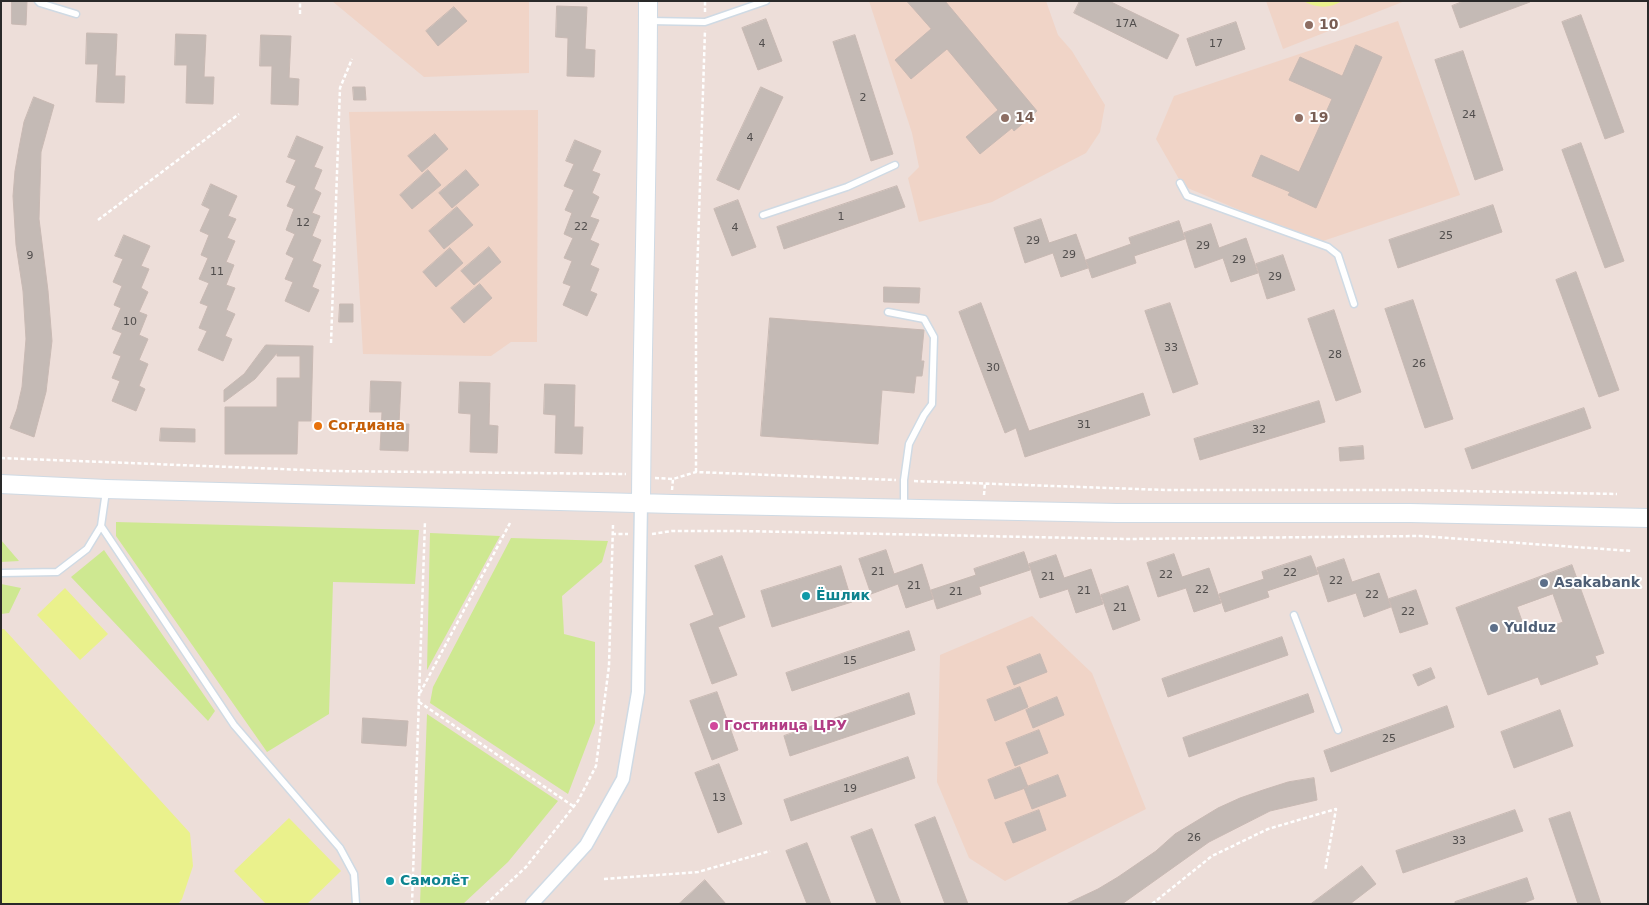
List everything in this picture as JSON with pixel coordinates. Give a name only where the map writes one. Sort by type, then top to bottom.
[{"type":"street","points":[[532,904],[586,845],[623,779],[638,692],[642,366],[648,108],[648,1]]},
{"type":"street","points":[[1,484],[106,489],[904,509],[1117,513],[1410,512],[1648,518]]},
{"type":"lane","points":[[38,1],[76,14]]},
{"type":"lane","points":[[648,21],[705,22],[766,1]]},
{"type":"lane","points":[[763,215],[847,187],[895,165]]},
{"type":"lane","points":[[1180,183],[1187,196],[1328,246],[1338,255],[1354,304]]},
{"type":"lane","points":[[888,312],[924,319],[934,338],[932,404],[924,414],[909,444],[904,480],[904,509]]},
{"type":"lane","points":[[1,573],[57,572],[87,549],[102,526],[106,489]]},
{"type":"lane","points":[[102,526],[234,725],[340,848],[354,874],[356,904]]},
{"type":"lane","points":[[1294,615],[1338,730]]},
{"type":"path","points":[[300,1],[300,14]]},
{"type":"path","points":[[696,472],[696,308],[705,1]]},
{"type":"path","points":[[331,343],[340,88],[352,59]]},
{"type":"path","points":[[98,220],[239,114]]},
{"type":"path","points":[[1,458],[332,471],[626,474]]},
{"type":"path","points":[[651,477],[673,479],[696,472],[1165,490],[1411,490],[1617,494]]},
{"type":"path","points":[[672,491],[673,479]]},
{"type":"path","points":[[984,499],[985,483]]},
{"type":"path","points":[[412,904],[425,521]]},
{"type":"path","points":[[419,694],[510,523]]},
{"type":"path","points":[[486,904],[526,867],[574,807],[596,766],[609,666],[613,525]]},
{"type":"path","points":[[982,535],[983,530]]},
{"type":"path","points":[[649,534],[672,531],[742,531],[1126,538],[1420,536],[1632,551]]},
{"type":"path","points":[[612,534],[630,534]]},
{"type":"path","points":[[419,702],[574,807]]},
{"type":"path","points":[[1152,904],[1212,856],[1268,829],[1336,810],[1325,871]]},
{"type":"path","points":[[604,879],[698,872],[770,851]]},
{"type":"shaded area","points":[[332,1],[529,1],[529,73],[424,77]]},
{"type":"shaded area","name":"14","points":[[869,1],[1046,1],[1058,35],[1072,51],[1105,105],[1100,132],[1086,153],[992,202],[919,222],[908,178],[919,167],[912,133]]},
{"type":"shaded area","name":"10","points":[[1266,1],[1405,1],[1283,49]]},
{"type":"shaded area","name":"19","points":[[1398,21],[1460,195],[1317,243],[1183,186],[1156,139],[1174,96]]},
{"type":"shaded area","points":[[538,110],[537,342],[511,342],[491,356],[363,354],[349,112]]},
{"type":"shaded area","points":[[1032,616],[1092,673],[1146,809],[1005,881],[969,858],[937,782],[940,655]]},
{"type":"green space","points":[[1303,1],[1342,1],[1323,7]]},
{"type":"green space","points":[[116,522],[419,530],[415,584],[333,582],[329,714],[267,752],[116,536]]},
{"type":"green space","points":[[430,533],[500,536],[427,670]]},
{"type":"green space","points":[[511,538],[608,541],[602,562],[562,596],[564,634],[595,642],[595,723],[568,794],[430,703],[433,687]]},
{"type":"green space","points":[[1,540],[19,561],[1,562]]},
{"type":"green space","points":[[104,550],[215,711],[208,721],[71,577]]},
{"type":"green space","points":[[1,584],[21,588],[9,613],[1,614]]},
{"type":"green space","points":[[65,588],[108,634],[80,660],[37,615]]},
{"type":"green space","points":[[1,629],[4,629],[190,833],[193,866],[182,899],[178,904],[1,904]]},
{"type":"green space","points":[[427,714],[558,801],[508,862],[463,904],[420,904]]},
{"type":"green space","points":[[289,818],[341,871],[307,904],[266,904],[234,871]]},
{"type":"building","points":[[12,1],[27,1],[26,25],[12,24]]},
{"type":"building","points":[[907,1],[945,1],[1037,111],[1014,131],[1012,128],[980,154],[966,137],[998,110],[947,49],[911,79],[895,60],[931,29]]},
{"type":"building","points":[[1080,1],[1109,1],[1179,35],[1167,59],[1074,13]]},
{"type":"building","points":[[1464,1],[1530,2],[1460,28],[1452,6]]},
{"type":"building","points":[[557,6],[587,7],[585,49],[595,50],[594,77],[567,76],[568,38],[556,37]]},
{"type":"building","points":[[454,7],[467,21],[438,46],[426,31]]},
{"type":"building","points":[[1581,15],[1624,132],[1605,139],[1562,22]]},
{"type":"building","points":[[766,19],[782,61],[758,70],[742,28]]},
{"type":"building","points":[[1236,22],[1245,49],[1196,66],[1187,39]]},
{"type":"building","points":[[87,33],[117,34],[115,76],[125,76],[124,103],[96,102],[98,64],[86,64]]},
{"type":"building","points":[[176,34],[206,35],[204,77],[214,77],[213,104],[186,103],[187,65],[175,65]]},
{"type":"building","points":[[261,35],[291,36],[289,78],[299,79],[298,105],[271,104],[272,66],[260,66]]},
{"type":"building","points":[[855,35],[893,154],[871,161],[833,42]]},
{"type":"building","points":[[1356,45],[1382,57],[1316,208],[1288,195],[1290,192],[1252,176],[1261,155],[1299,172],[1332,99],[1289,80],[1300,57],[1342,76]]},
{"type":"building","points":[[1463,51],[1503,170],[1475,180],[1435,60]]},
{"type":"building","points":[[353,87],[365,87],[366,100],[354,100]]},
{"type":"building","points":[[761,87],[783,97],[739,190],[717,180]]},
{"type":"building","points":[[34,97],[54,105],[41,152],[39,219],[52,341],[46,392],[34,437],[10,428],[22,387],[26,339],[13,196],[15,171],[24,122]]},
{"type":"building","points":[[435,134],[448,149],[422,172],[408,156]]},
{"type":"building","points":[[297,136],[323,147],[314,167],[322,170],[314,189],[321,193],[312,213],[320,216],[312,236],[321,240],[312,261],[321,265],[312,287],[319,290],[309,312],[285,301],[293,282],[285,279],[294,258],[286,254],[295,234],[286,230],[294,209],[287,206],[296,186],[286,182],[296,160],[288,157]]},
{"type":"building","points":[[575,140],[601,151],[592,171],[600,174],[592,193],[599,197],[590,217],[599,220],[590,240],[599,244],[590,265],[599,269],[590,291],[597,294],[587,316],[563,305],[571,286],[563,283],[572,261],[564,258],[573,238],[564,234],[572,213],[565,210],[574,190],[564,186],[574,164],[566,161]]},
{"type":"building","points":[[1581,143],[1624,261],[1605,268],[1562,150]]},
{"type":"building","points":[[428,170],[441,185],[412,209],[400,195]]},
{"type":"building","points":[[466,170],[479,185],[452,208],[439,193]]},
{"type":"building","points":[[211,184],[237,196],[228,216],[236,219],[227,238],[235,241],[226,262],[234,265],[226,285],[235,288],[226,310],[235,314],[225,336],[232,339],[223,361],[198,350],[207,331],[199,328],[208,306],[200,303],[209,283],[199,279],[208,258],[201,255],[209,235],[200,231],[210,209],[202,205]]},
{"type":"building","points":[[897,186],[905,207],[784,249],[777,227]]},
{"type":"building","points":[[738,200],[756,247],[732,256],[714,209]]},
{"type":"building","points":[[1493,205],[1502,232],[1398,268],[1389,240]]},
{"type":"building","points":[[457,207],[473,225],[444,249],[429,231]]},
{"type":"building","points":[[1041,219],[1049,243],[1076,234],[1088,268],[1061,277],[1053,253],[1025,263],[1014,228]]},
{"type":"building","points":[[1179,221],[1185,239],[1134,256],[1136,263],[1092,278],[1086,260],[1131,244],[1129,238]]},
{"type":"building","points":[[1211,224],[1219,248],[1246,238],[1258,273],[1231,282],[1223,258],[1195,268],[1184,233]]},
{"type":"building","points":[[124,235],[150,246],[141,266],[149,269],[141,288],[148,292],[139,312],[147,315],[139,335],[148,339],[139,360],[148,364],[139,386],[145,389],[136,411],[112,401],[120,381],[112,378],[121,356],[113,353],[122,333],[112,329],[121,308],[114,305],[122,286],[113,282],[123,259],[115,256]]},
{"type":"building","points":[[489,247],[501,262],[474,285],[461,271]]},
{"type":"building","points":[[450,248],[463,263],[436,287],[423,272]]},
{"type":"building","points":[[1283,255],[1295,290],[1267,299],[1256,264]]},
{"type":"building","points":[[1576,272],[1619,390],[1599,397],[1556,280]]},
{"type":"building","points":[[480,284],[492,298],[464,323],[451,308]]},
{"type":"building","points":[[884,287],[920,288],[919,303],[884,302]]},
{"type":"building","points":[[1413,300],[1453,419],[1425,428],[1385,309]]},
{"type":"building","points":[[981,303],[1029,431],[1143,393],[1150,415],[1025,457],[1016,428],[1005,433],[959,312]]},
{"type":"building","points":[[1170,303],[1198,384],[1173,393],[1145,311]]},
{"type":"building","points":[[340,304],[353,304],[353,322],[339,322]]},
{"type":"building","points":[[1334,310],[1361,392],[1336,401],[1308,319]]},
{"type":"building","points":[[770,318],[924,330],[921,361],[924,361],[922,376],[916,376],[914,393],[882,390],[878,444],[761,436]]},
{"type":"building","points":[[266,345],[313,346],[311,421],[298,421],[297,454],[225,454],[225,407],[277,407],[277,378],[300,378],[300,356],[277,356],[277,353],[255,379],[224,402],[224,390],[244,374]]},
{"type":"building","points":[[371,381],[401,382],[399,424],[409,424],[408,451],[380,450],[382,412],[370,412]]},
{"type":"building","points":[[460,382],[490,383],[489,425],[498,426],[497,453],[470,452],[471,414],[459,413]]},
{"type":"building","points":[[545,384],[575,385],[574,427],[583,427],[582,454],[555,453],[556,415],[544,414]]},
{"type":"building","points":[[1319,401],[1325,422],[1200,460],[1194,439]]},
{"type":"building","points":[[1584,408],[1591,428],[1472,469],[1465,449]]},
{"type":"building","points":[[161,428],[195,429],[195,442],[160,441]]},
{"type":"building","points":[[1363,446],[1364,459],[1340,461],[1339,448]]},
{"type":"building","points":[[886,550],[894,574],[922,564],[933,599],[906,608],[898,584],[871,594],[859,559]]},
{"type":"building","points":[[1024,552],[1030,570],[979,587],[981,594],[937,609],[931,590],[976,575],[974,569]]},
{"type":"building","points":[[1174,554],[1182,577],[1209,568],[1221,603],[1194,612],[1186,588],[1158,597],[1147,563]]},
{"type":"building","points":[[1056,555],[1064,578],[1091,569],[1103,604],[1076,613],[1068,589],[1040,598],[1029,564]]},
{"type":"building","points":[[722,556],[745,617],[718,627],[737,675],[712,684],[690,624],[714,615],[695,566]]},
{"type":"building","points":[[1311,556],[1318,574],[1267,591],[1269,597],[1225,612],[1219,594],[1264,579],[1262,572]]},
{"type":"building","points":[[1344,559],[1352,582],[1379,573],[1391,607],[1364,617],[1356,593],[1328,602],[1317,568]]},
{"type":"building","name":"Yulduz","points":[[1572,565],[1604,653],[1595,656],[1598,664],[1541,685],[1538,677],[1488,695],[1456,608]],"holes":[[[1553,594],[1563,622],[1527,635],[1517,607]]]},
{"type":"building","name":"Ёшлик","points":[[841,566],[852,602],[772,627],[761,591]]},
{"type":"building","points":[[1128,586],[1140,620],[1113,630],[1101,595]]},
{"type":"building","points":[[1416,590],[1428,624],[1400,633],[1389,599]]},
{"type":"building","points":[[909,631],[915,650],[792,691],[786,673]]},
{"type":"building","points":[[1282,637],[1288,655],[1168,697],[1162,679]]},
{"type":"building","points":[[1040,654],[1047,672],[1014,685],[1007,667]]},
{"type":"building","points":[[1431,668],[1435,678],[1418,686],[1413,675]]},
{"type":"building","points":[[1020,687],[1028,707],[995,721],[987,700]]},
{"type":"building","name":"Гостиница ЦРУ","points":[[717,692],[738,750],[712,760],[690,701]]},
{"type":"building","points":[[909,693],[915,714],[790,756],[784,736]]},
{"type":"building","points":[[1308,694],[1314,712],[1189,757],[1183,738]]},
{"type":"building","points":[[1057,697],[1064,715],[1033,728],[1026,710]]},
{"type":"building","points":[[1447,706],[1454,727],[1331,772],[1324,751]]},
{"type":"building","points":[[1560,710],[1573,746],[1514,768],[1501,732]]},
{"type":"building","points":[[363,718],[408,721],[406,746],[362,743]]},
{"type":"building","points":[[1039,730],[1048,753],[1015,766],[1006,743]]},
{"type":"building","points":[[908,757],[915,778],[791,821],[784,800]]},
{"type":"building","points":[[719,764],[742,824],[718,833],[695,773]]},
{"type":"building","points":[[1020,767],[1028,787],[995,799],[988,780]]},
{"type":"building","points":[[1058,775],[1066,796],[1032,809],[1024,788]]},
{"type":"building","points":[[1314,778],[1317,800],[1270,811],[1209,842],[1122,904],[1066,904],[1118,877],[1156,851],[1175,834],[1218,808],[1240,798],[1288,782]]},
{"type":"building","points":[[1039,810],[1046,830],[1013,843],[1005,823]]},
{"type":"building","points":[[1515,810],[1523,831],[1403,873],[1396,851]]},
{"type":"building","points":[[1570,812],[1601,904],[1578,904],[1549,819]]},
{"type":"building","points":[[935,817],[968,904],[945,904],[915,825]]},
{"type":"building","points":[[872,829],[901,904],[877,904],[851,837]]},
{"type":"building","points":[[807,843],[831,904],[807,904],[786,851]]},
{"type":"building","points":[[1362,866],[1376,884],[1350,904],[1311,904]]},
{"type":"building","points":[[1527,878],[1534,899],[1521,904],[1455,904],[1455,902]]},
{"type":"building","points":[[705,880],[726,904],[679,904]]},
{"type":"place","name":"10","points":[[1309,25]]},
{"type":"place","name":"14","points":[[1005,118]]},
{"type":"place","name":"19","points":[[1299,118]]},
{"type":"place","name":"Согдиана","points":[[318,426]]},
{"type":"place","name":"Asakabank","points":[[1544,583]]},
{"type":"place","name":"Ёшлик","points":[[806,596]]},
{"type":"place","name":"Yulduz","points":[[1494,628]]},
{"type":"place","name":"Гостиница ЦРУ","points":[[714,726]]},
{"type":"place","name":"Самолёт","points":[[390,881]]}]
